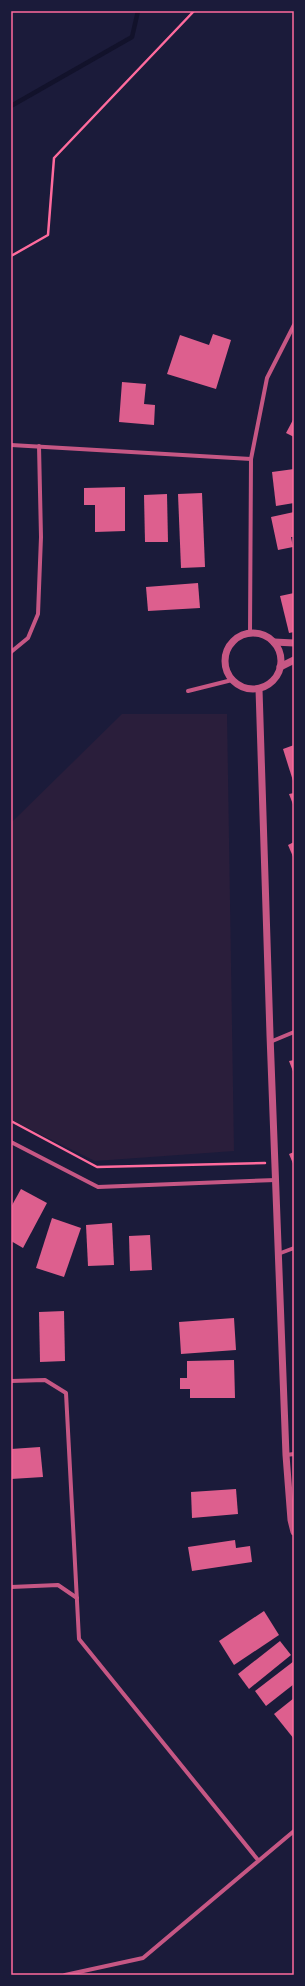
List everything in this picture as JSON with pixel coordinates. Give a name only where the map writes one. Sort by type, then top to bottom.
[{"type":"street","points":[[250,633],[251,459],[267,378],[294,325]]},
{"type":"street","points":[[11,445],[251,459]]},
{"type":"street","points":[[11,652],[28,638],[38,614],[41,537],[38,446]]},
{"type":"street","points":[[250,633],[267,637],[274,642],[278,650],[280,667],[273,681],[259,689],[245,688],[232,680],[225,665],[227,648],[239,636],[250,633]]},
{"type":"street","points":[[274,642],[294,643]]},
{"type":"street","points":[[280,667],[294,660]]},
{"type":"street","points":[[188,691],[232,680]]},
{"type":"street","points":[[259,689],[270,1042],[286,1455],[291,1520],[294,1532]]},
{"type":"street","points":[[270,1042],[294,1032]]},
{"type":"street","points":[[11,1142],[98,1187],[276,1180]]},
{"type":"street","points":[[278,1254],[294,1248]]},
{"type":"street","points":[[11,1381],[45,1380],[66,1393],[79,1639],[258,1860]]},
{"type":"street","points":[[286,1455],[294,1454]]},
{"type":"street","points":[[11,1587],[58,1585],[77,1598]]},
{"type":"street","points":[[65,1975],[143,1958],[294,1831]]},
{"type":"path","points":[[11,256],[48,235],[54,158],[194,11]]},
{"type":"path","points":[[11,1121],[97,1167],[275,1162]]},
{"type":"shaded area","points":[[122,714],[227,714],[234,1151],[95,1161],[11,1120],[11,823]]},
{"type":"building","points":[[213,334],[231,340],[216,389],[167,374],[180,335],[209,345]]},
{"type":"building","points":[[122,382],[146,384],[144,404],[155,405],[154,425],[119,422]]},
{"type":"building","points":[[294,418],[294,437],[286,433]]},
{"type":"building","points":[[294,469],[294,503],[276,506],[272,472]]},
{"type":"building","points":[[125,487],[125,531],[95,532],[95,505],[84,505],[84,488]]},
{"type":"building","points":[[202,493],[205,567],[181,568],[178,494]]},
{"type":"building","points":[[167,494],[168,542],[145,542],[144,495]]},
{"type":"building","points":[[294,512],[294,537],[291,537],[293,547],[278,550],[271,517]]},
{"type":"building","points":[[198,583],[200,608],[148,611],[146,587]]},
{"type":"building","points":[[294,593],[294,632],[289,633],[280,596]]},
{"type":"building","points":[[294,745],[294,784],[283,749]]},
{"type":"building","points":[[294,793],[294,807],[289,794]]},
{"type":"building","points":[[294,842],[294,859],[288,845]]},
{"type":"building","points":[[294,1060],[294,1074],[289,1061]]},
{"type":"building","points":[[294,1152],[294,1166],[289,1154]]},
{"type":"building","points":[[21,1189],[47,1203],[23,1248],[11,1241],[11,1207]]},
{"type":"building","points":[[52,1218],[81,1228],[64,1277],[36,1268]]},
{"type":"building","points":[[112,1223],[114,1265],[88,1266],[86,1225]]},
{"type":"building","points":[[150,1235],[152,1270],[130,1271],[129,1236]]},
{"type":"building","points":[[64,1311],[65,1361],[40,1362],[39,1312]]},
{"type":"building","points":[[234,1318],[236,1350],[181,1354],[179,1322]]},
{"type":"building","points":[[234,1360],[235,1398],[190,1398],[190,1389],[180,1389],[180,1378],[187,1378],[187,1361]]},
{"type":"building","points":[[40,1447],[43,1477],[11,1479],[11,1449]]},
{"type":"building","points":[[236,1489],[238,1514],[192,1518],[191,1492]]},
{"type":"building","points":[[235,1540],[236,1548],[250,1546],[252,1562],[192,1571],[188,1547]]},
{"type":"building","points":[[264,1611],[279,1635],[234,1665],[219,1641]]},
{"type":"building","points":[[280,1641],[291,1655],[249,1689],[238,1674]]},
{"type":"building","points":[[294,1661],[294,1684],[266,1706],[255,1691]]},
{"type":"building","points":[[294,1698],[294,1739],[274,1714]]},
{"type":"waterway","points":[[11,106],[132,37],[138,11]]}]
